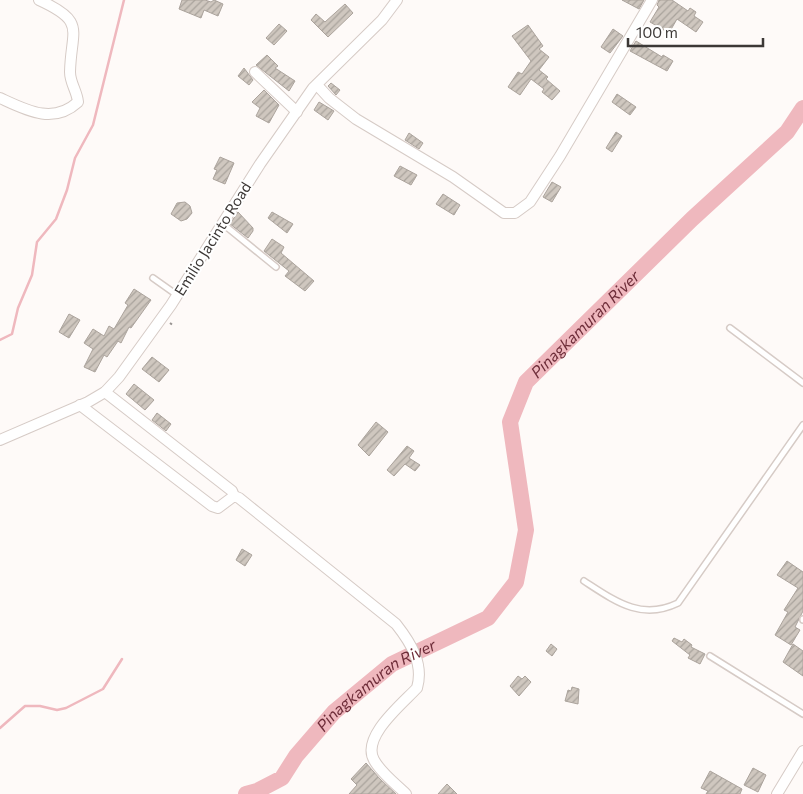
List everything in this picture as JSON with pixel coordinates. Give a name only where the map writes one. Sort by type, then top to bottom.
[{"type":"street","points":[[0,98],[45,116],[72,108],[78,102],[70,72],[75,36],[74,27],[68,17],[59,9],[39,0]]},
{"type":"street","name":"Emilio Jacinto Road","points":[[0,440],[105,392],[119,377],[177,295],[260,164],[316,85],[382,20],[396,0]]},
{"type":"street","points":[[316,85],[356,119],[453,177],[504,213],[515,213],[530,202],[560,156],[652,0]]},
{"type":"street","points":[[255,72],[297,112]]},
{"type":"street","points":[[105,392],[232,491],[234,496],[396,624],[409,640],[419,667],[420,677],[416,688],[372,739],[370,751],[375,762],[406,794]]},
{"type":"street","points":[[80,405],[212,506],[218,508],[234,496]]},
{"type":"street","points":[[777,794],[799,764],[803,751]]},
{"type":"lane","points":[[222,224],[276,267]]},
{"type":"lane","points":[[153,278],[177,295]]},
{"type":"lane","points":[[730,328],[803,383]]},
{"type":"lane","points":[[584,581],[620,604],[650,611],[663,610],[678,603],[803,425]]},
{"type":"lane","points":[[710,656],[803,714]]},
{"type":"building","points":[[182,0],[205,0],[211,2],[214,0],[223,4],[218,16],[204,10],[201,18],[179,9]]},
{"type":"building","points":[[622,0],[644,0],[639,9]]},
{"type":"building","points":[[659,0],[672,0],[688,11],[690,8],[696,12],[694,16],[703,22],[696,32],[677,19],[669,33],[650,22],[659,7],[657,5]]},
{"type":"building","points":[[345,4],[353,13],[328,37],[311,20],[316,14],[325,22]]},
{"type":"building","points":[[279,24],[287,31],[274,45],[266,38]]},
{"type":"building","points":[[528,25],[543,46],[539,49],[549,57],[539,70],[560,91],[552,100],[542,92],[544,89],[531,79],[520,95],[508,87],[518,72],[522,74],[531,61],[512,36]]},
{"type":"building","points":[[613,29],[623,36],[610,53],[601,47]]},
{"type":"building","points":[[636,41],[662,57],[663,55],[673,61],[667,71],[630,51]]},
{"type":"building","points":[[267,55],[278,66],[275,68],[295,81],[289,91],[256,65]]},
{"type":"building","points":[[244,68],[253,80],[249,85],[238,76]]},
{"type":"building","points":[[331,83],[340,90],[336,95],[328,86]]},
{"type":"building","points":[[264,90],[279,105],[269,123],[256,116],[260,108],[252,102]]},
{"type":"building","points":[[617,94],[636,107],[630,115],[612,102]]},
{"type":"building","points":[[319,102],[334,111],[328,120],[314,110]]},
{"type":"building","points":[[616,132],[622,136],[612,152],[606,148]]},
{"type":"building","points":[[409,133],[423,143],[419,149],[405,140]]},
{"type":"building","points":[[220,157],[234,163],[225,184],[213,179],[217,170],[214,169]]},
{"type":"building","points":[[400,166],[417,175],[411,185],[394,176]]},
{"type":"building","points":[[552,182],[561,187],[552,202],[543,197]]},
{"type":"building","points":[[443,194],[460,205],[454,215],[436,204]]},
{"type":"building","points":[[185,202],[190,206],[192,213],[187,219],[181,221],[171,214],[177,203]]},
{"type":"building","points":[[238,212],[253,228],[248,238],[230,224]]},
{"type":"building","points":[[272,212],[293,224],[287,233],[268,218]]},
{"type":"building","points":[[272,239],[284,247],[281,253],[314,281],[305,291],[285,276],[289,271],[264,251]]},
{"type":"building","points":[[134,289],[151,300],[131,328],[129,327],[121,343],[118,341],[107,357],[104,355],[95,372],[84,367],[93,349],[84,343],[93,329],[104,336],[109,326],[114,329],[128,305],[125,303]]},
{"type":"building","points":[[69,314],[80,320],[69,338],[59,332]]},
{"type":"building","points":[[152,357],[169,370],[159,382],[142,369]]},
{"type":"building","points":[[134,384],[154,400],[145,410],[126,394]]},
{"type":"building","points":[[157,413],[171,424],[166,431],[152,420]]},
{"type":"building","points":[[376,422],[388,432],[369,456],[358,445]]},
{"type":"building","points":[[407,446],[414,451],[409,458],[420,465],[415,471],[405,464],[394,476],[387,470]]},
{"type":"building","points":[[242,549],[252,555],[245,566],[236,560]]},
{"type":"building","points":[[787,561],[803,572],[803,611],[795,627],[800,630],[791,645],[775,635],[788,612],[784,610],[798,588],[777,575]]},
{"type":"building","points":[[674,638],[682,642],[684,639],[692,645],[691,647],[705,654],[700,664],[688,658],[690,655],[672,641]]},
{"type":"building","points":[[551,644],[557,649],[552,656],[546,651]]},
{"type":"building","points":[[793,644],[803,651],[803,676],[783,662]]},
{"type":"building","points":[[518,676],[522,679],[525,676],[531,682],[519,696],[510,686]]},
{"type":"building","points":[[572,687],[579,689],[578,704],[565,701],[568,690],[571,691]]},
{"type":"building","points":[[366,763],[396,794],[349,794],[357,785],[351,779]]},
{"type":"building","points":[[753,768],[766,775],[758,792],[744,785]]},
{"type":"building","points":[[710,771],[742,789],[740,794],[706,794],[708,791],[701,788]]},
{"type":"building","points":[[447,784],[457,794],[438,794]]},
{"type":"waterway","points":[[0,340],[12,334],[18,308],[32,275],[37,242],[56,219],[67,190],[75,158],[93,125],[124,0]]},
{"type":"waterway","name":"Pinagkamuran River","points":[[246,794],[257,791],[282,778],[296,756],[334,712],[392,664],[488,618],[516,582],[526,530],[510,422],[526,382],[692,219],[787,132],[803,108]]},
{"type":"waterway","points":[[0,728],[25,706],[40,706],[57,710],[66,708],[103,689],[122,659]]}]
